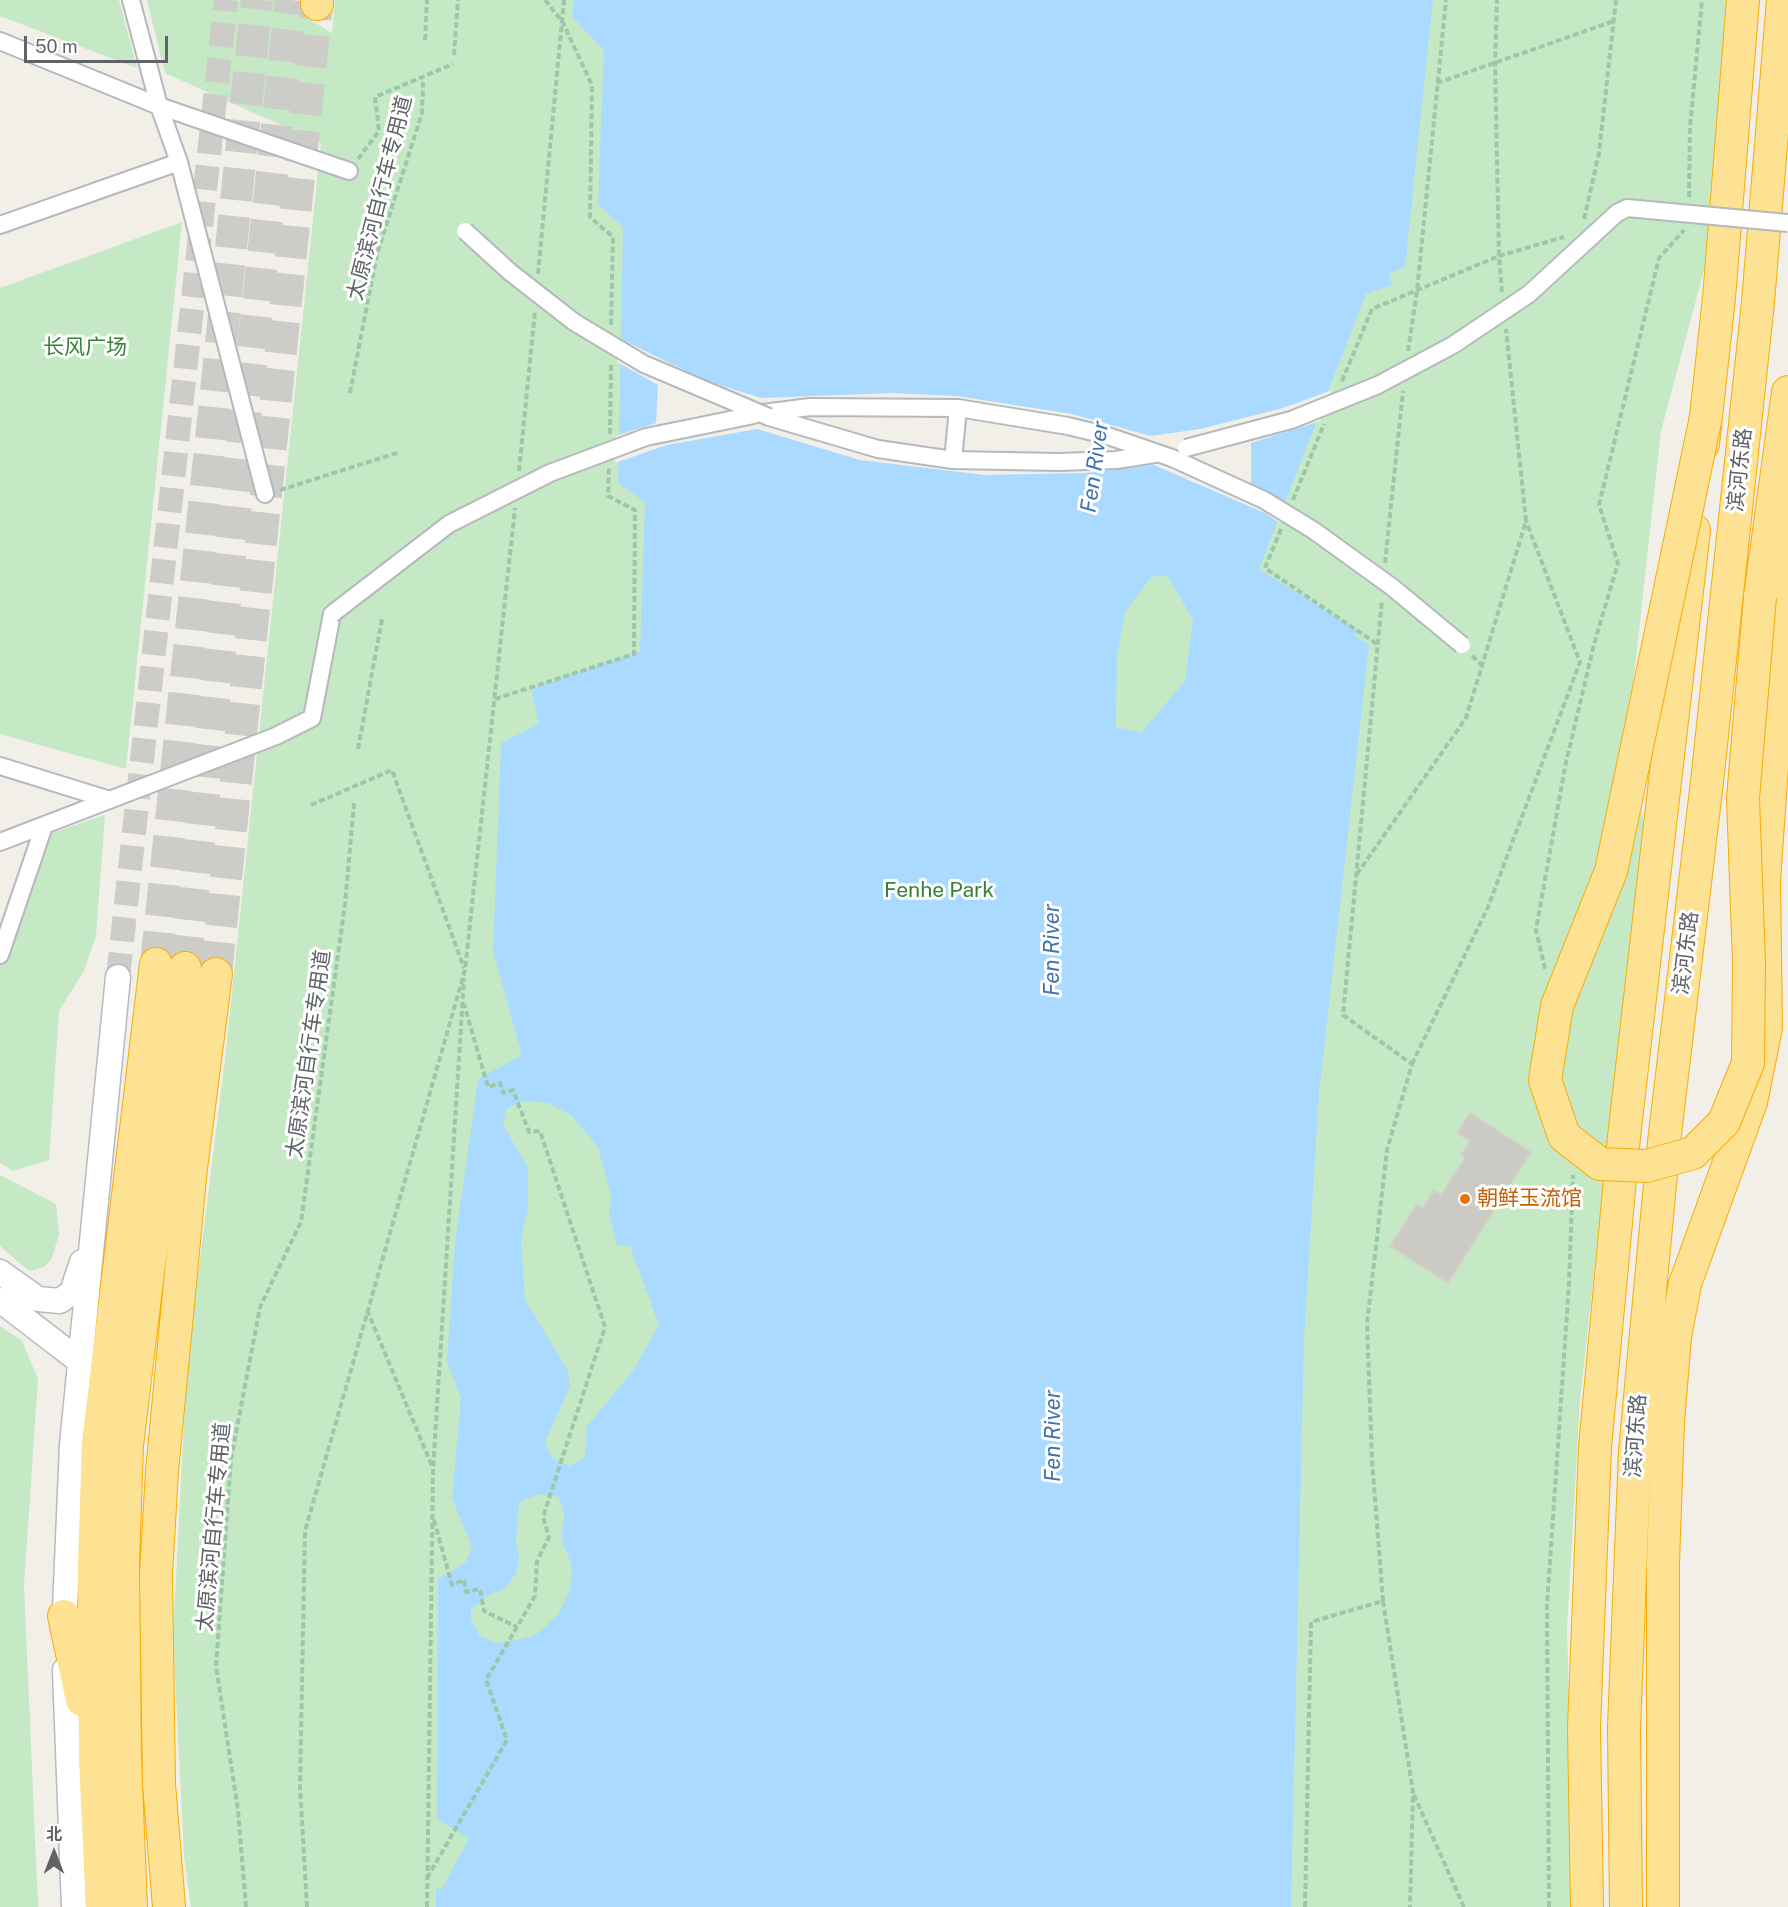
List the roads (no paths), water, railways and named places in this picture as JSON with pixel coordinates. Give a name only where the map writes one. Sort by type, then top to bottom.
[{"type":"highway","name":"滨河东路","points":[[1587,1907],[1584,1728],[1588,1574],[1596,1436],[1624,1137],[1669,766],[1719,298],[1743,0]]},
{"type":"highway","name":"滨河东路","points":[[1626,1907],[1624,1728],[1628,1576],[1636,1429],[1664,1142],[1707,782],[1758,302],[1783,0]]},
{"type":"highway","points":[[1771,141],[1788,203]]},
{"type":"highway","points":[[1706,417],[1611,871],[1557,1006],[1545,1080],[1564,1136],[1600,1164],[1647,1166],[1692,1153],[1724,1122],[1748,1063],[1749,963],[1743,798],[1760,597],[1780,476],[1788,392]]},
{"type":"highway","points":[[1663,1907],[1663,1562],[1668,1422],[1675,1337],[1685,1284],[1751,1102],[1767,1028],[1764,881],[1780,742],[1786,564],[1780,476]]},
{"type":"highway","points":[[102,1907],[96,1759],[94,1563],[98,1443],[170,966],[127,1445],[123,1563],[124,1747],[131,1907]]},
{"type":"highway","points":[[169,1907],[159,1784],[156,1574],[162,1471],[191,1168],[216,974]]},
{"type":"highway","points":[[1636,1429],[1663,1562]]},
{"type":"highway","points":[[64,1616],[96,1759]]},
{"type":"street","points":[[131,0],[159,106],[179,162],[265,494]]},
{"type":"street","points":[[0,41],[159,106],[349,171]]},
{"type":"street","points":[[0,225],[179,162]]},
{"type":"street","points":[[465,231],[510,273],[574,322],[644,364],[769,417],[837,439],[878,449],[953,460],[1020,462],[1116,460],[1186,448],[1291,420],[1378,385],[1453,345],[1529,294],[1617,213],[1627,208],[1788,223]]},
{"type":"street","points":[[0,843],[276,736],[312,718],[332,614],[449,524],[550,473],[646,437],[699,424],[810,407],[958,408],[1105,435],[1172,458],[1264,500],[1360,562],[1462,645]]},
{"type":"street","points":[[953,460],[958,408]]},
{"type":"street","points":[[0,766],[110,800]]},
{"type":"street","points":[[0,955],[44,826]]},
{"type":"street","points":[[74,1907],[64,1616],[72,1445],[82,1363],[118,977]]},
{"type":"street","points":[[0,1272],[39,1299],[60,1301],[72,1292],[94,1219]]},
{"type":"street","points":[[0,1300],[82,1363]]},
{"type":"water","name":"Fen River","points":[[574,0],[1433,0],[1405,267],[1389,274],[1392,285],[1366,294],[1259,569],[1357,630],[1354,636],[1369,645],[1319,1093],[1304,1339],[1291,1907],[436,1907],[436,1889],[442,1889],[469,1838],[437,1819],[438,1579],[466,1562],[472,1547],[452,1498],[461,1398],[447,1361],[455,1242],[478,1079],[522,1055],[493,951],[501,743],[539,724],[531,689],[640,651],[645,502],[618,483],[623,227],[598,204],[604,51],[572,16]],"holes":[[[1167,575],[1193,619],[1185,681],[1141,733],[1116,727],[1117,657],[1125,612],[1151,577]],[[524,1101],[549,1103],[571,1115],[598,1147],[611,1196],[609,1214],[617,1246],[630,1246],[659,1325],[633,1371],[587,1426],[585,1457],[570,1466],[552,1458],[545,1442],[570,1386],[568,1371],[525,1300],[521,1239],[528,1207],[528,1168],[503,1125],[507,1108]],[[540,1494],[559,1497],[564,1514],[561,1539],[572,1565],[570,1590],[558,1615],[537,1634],[496,1643],[479,1635],[471,1620],[471,1609],[489,1595],[504,1589],[515,1575],[519,1559],[516,1539],[519,1502]]]},
{"type":"tunnel","points":[[118,977],[226,0]]},
{"type":"tunnel","points":[[156,964],[257,0]]},
{"type":"tunnel","points":[[185,968],[291,0]]},
{"type":"tunnel","points":[[216,974],[317,4]]},
{"type":"place","name":"朝鲜玉流馆","points":[[1465,1199]]},
{"type":"park label","name":"长风广场","points":[[85,348]]},
{"type":"park label","name":"Fenhe Park","points":[[939,891]]}]
